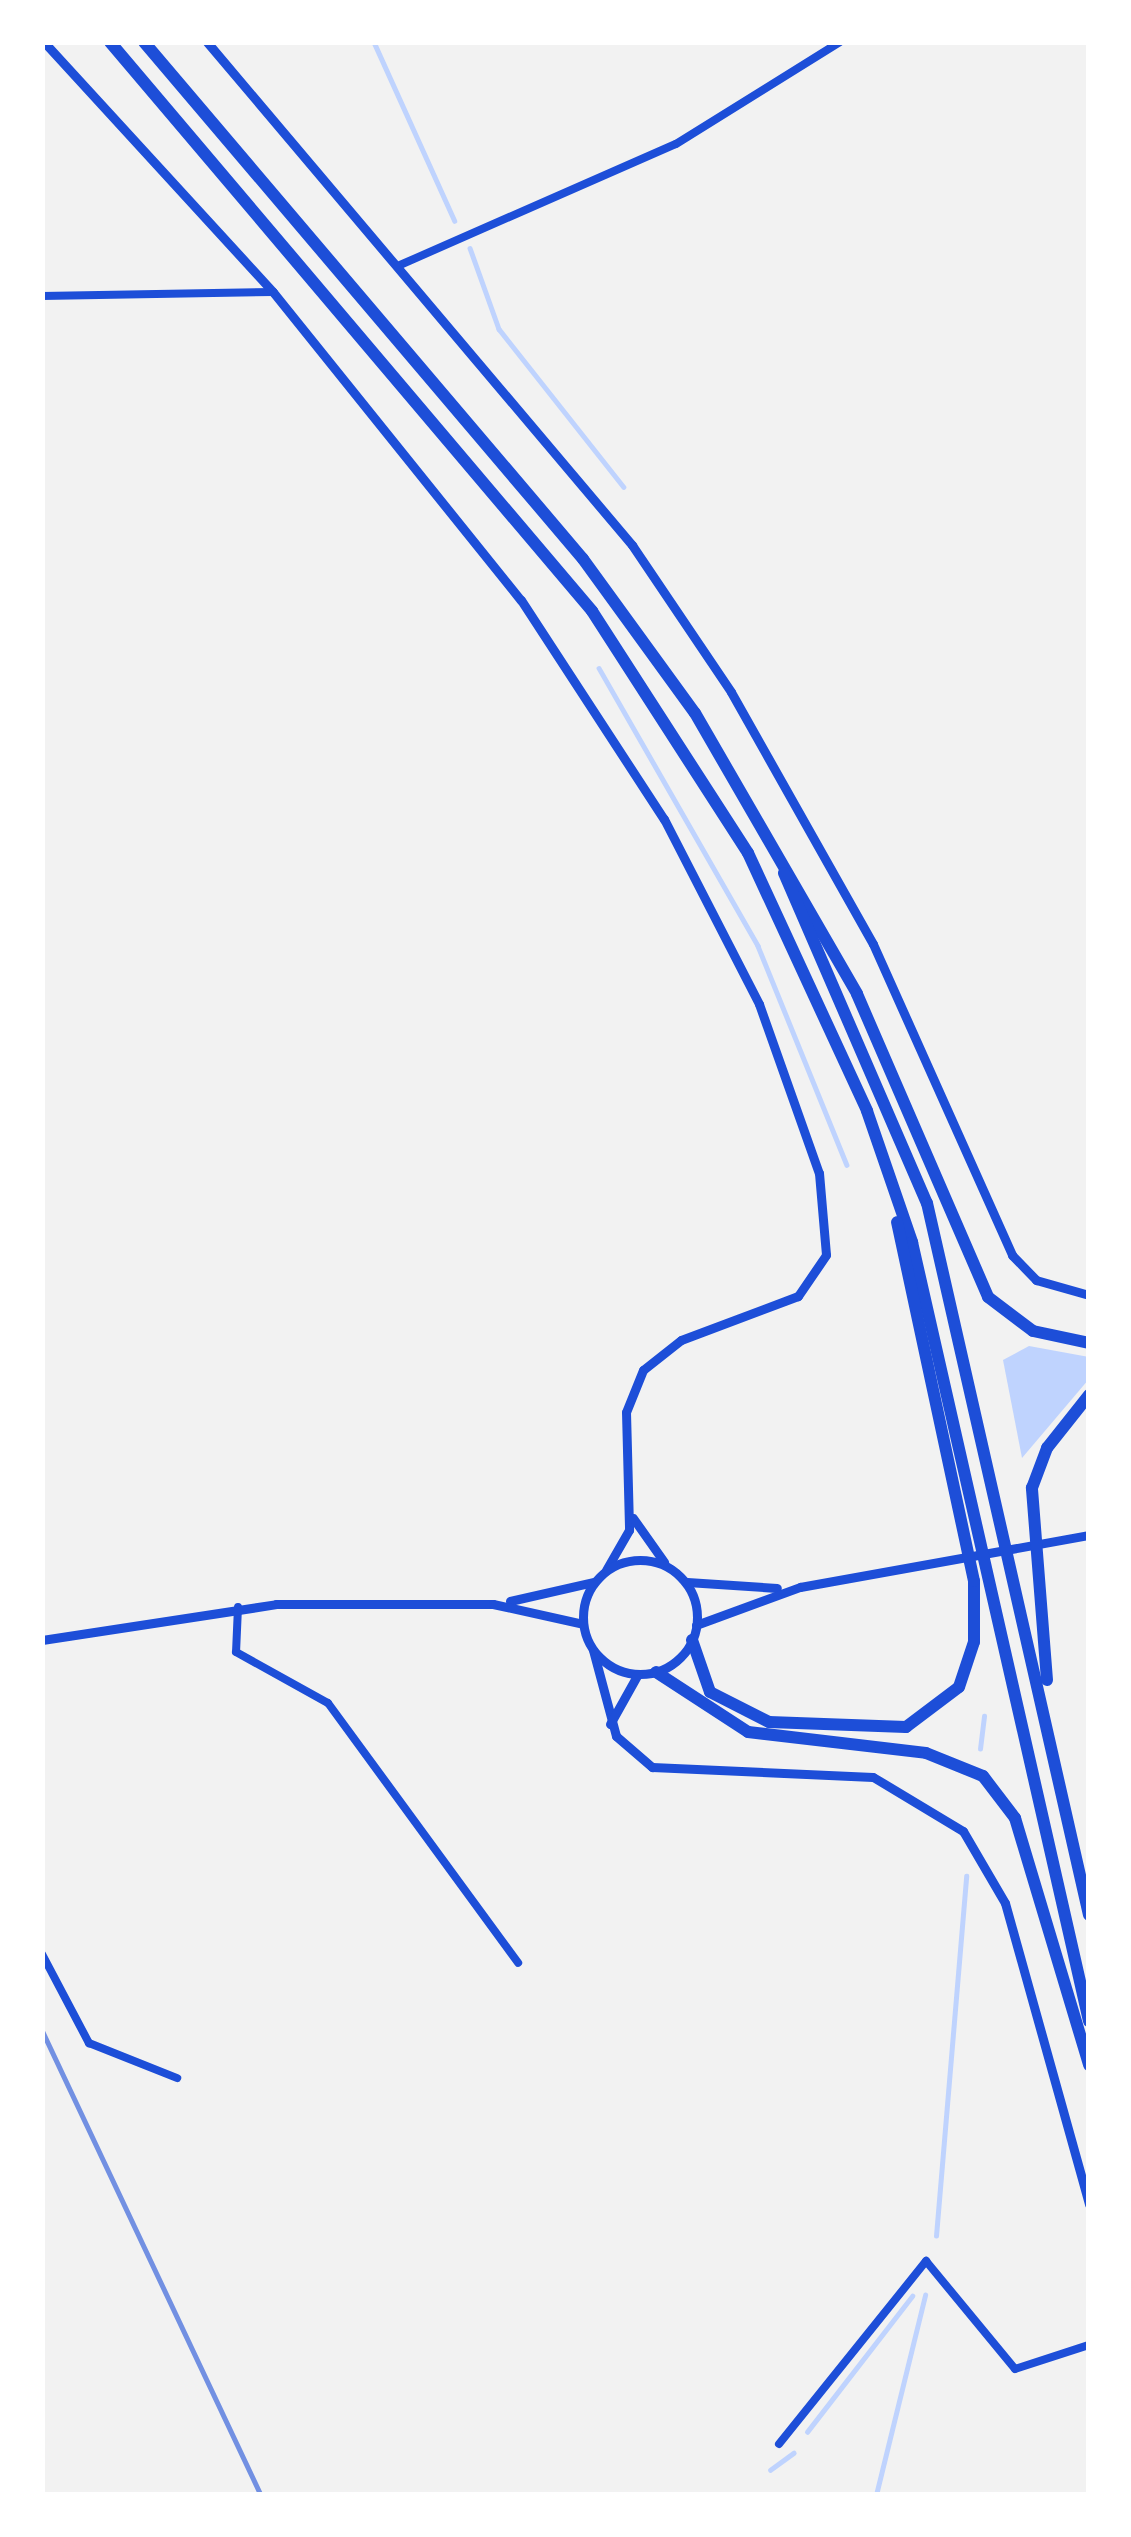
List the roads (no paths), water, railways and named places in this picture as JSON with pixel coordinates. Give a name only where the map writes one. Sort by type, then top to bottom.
[{"type":"highway","points":[[110,42],[592,611],[748,854],[866,1111],[942,1350],[1089,2021]]},
{"type":"highway","points":[[144,42],[583,559],[723,756],[857,994],[988,1297],[1033,1331],[1089,1343]]},
{"type":"highway","points":[[723,756],[847,1002],[927,1203],[1089,1915]]},
{"type":"highway","points":[[692,1640],[710,1692],[790,1725],[921,1722],[970,1663],[967,1526],[866,1111]]},
{"type":"highway","points":[[1085,1898],[1030,1522],[1047,1448],[1089,1395]]},
{"type":"highway","points":[[656,1672],[748,1732],[926,1753],[982,1776],[1015,1818],[1089,2066]]},
{"type":"street","points":[[44,42],[273,292],[521,600],[632,766],[725,930],[819,1173],[826,1255],[810,1285],[668,1347],[632,1389],[629,1507],[606,1570]]},
{"type":"street","points":[[207,42],[632,545],[731,692],[873,944],[1012,1255],[1036,1280],[1089,1295]]},
{"type":"street","points":[[400,265],[676,144],[841,42]]},
{"type":"street","points":[[42,296],[80,287],[273,292]]},
{"type":"street","points":[[629,1507],[671,1570]]},
{"type":"street","points":[[696,1625],[800,1587],[1089,1535]]},
{"type":"street","points":[[42,1640],[239,1606],[493,1604],[594,1581],[606,1570],[644,1559],[685,1581],[800,1587]]},
{"type":"street","points":[[594,1581],[583,1624],[610,1724],[652,1767],[873,1777],[964,1831],[1005,1903],[1089,2204]]},
{"type":"street","points":[[593,1650],[638,1674],[656,1672],[692,1640],[696,1625],[685,1581]]},
{"type":"street","points":[[493,1604],[583,1624]]},
{"type":"street","points":[[239,1606],[236,1652],[328,1703],[518,1963]]},
{"type":"street","points":[[610,1724],[638,1674]]},
{"type":"street","points":[[42,1954],[89,2043],[177,2078]]},
{"type":"street","points":[[779,2444],[926,2261],[1015,2369],[1089,2344]]},
{"type":"water","points":[[1029,1346],[1089,1357],[1089,1379],[1022,1458],[1003,1360]]},
{"type":"waterway","points":[[374,42],[455,221]]},
{"type":"waterway","points":[[470,248],[499,329],[624,487]]},
{"type":"waterway","points":[[599,668],[758,946],[847,1165]]},
{"type":"waterway","points":[[980,1749],[984,1716]]},
{"type":"waterway","points":[[936,2236],[966,1876]]},
{"type":"waterway","points":[[876,2495],[925,2295]]},
{"type":"waterway","points":[[807,2432],[912,2296]]},
{"type":"waterway","points":[[770,2470],[793,2453]]},
{"type":"railway","points":[[42,2030],[261,2495]]}]
